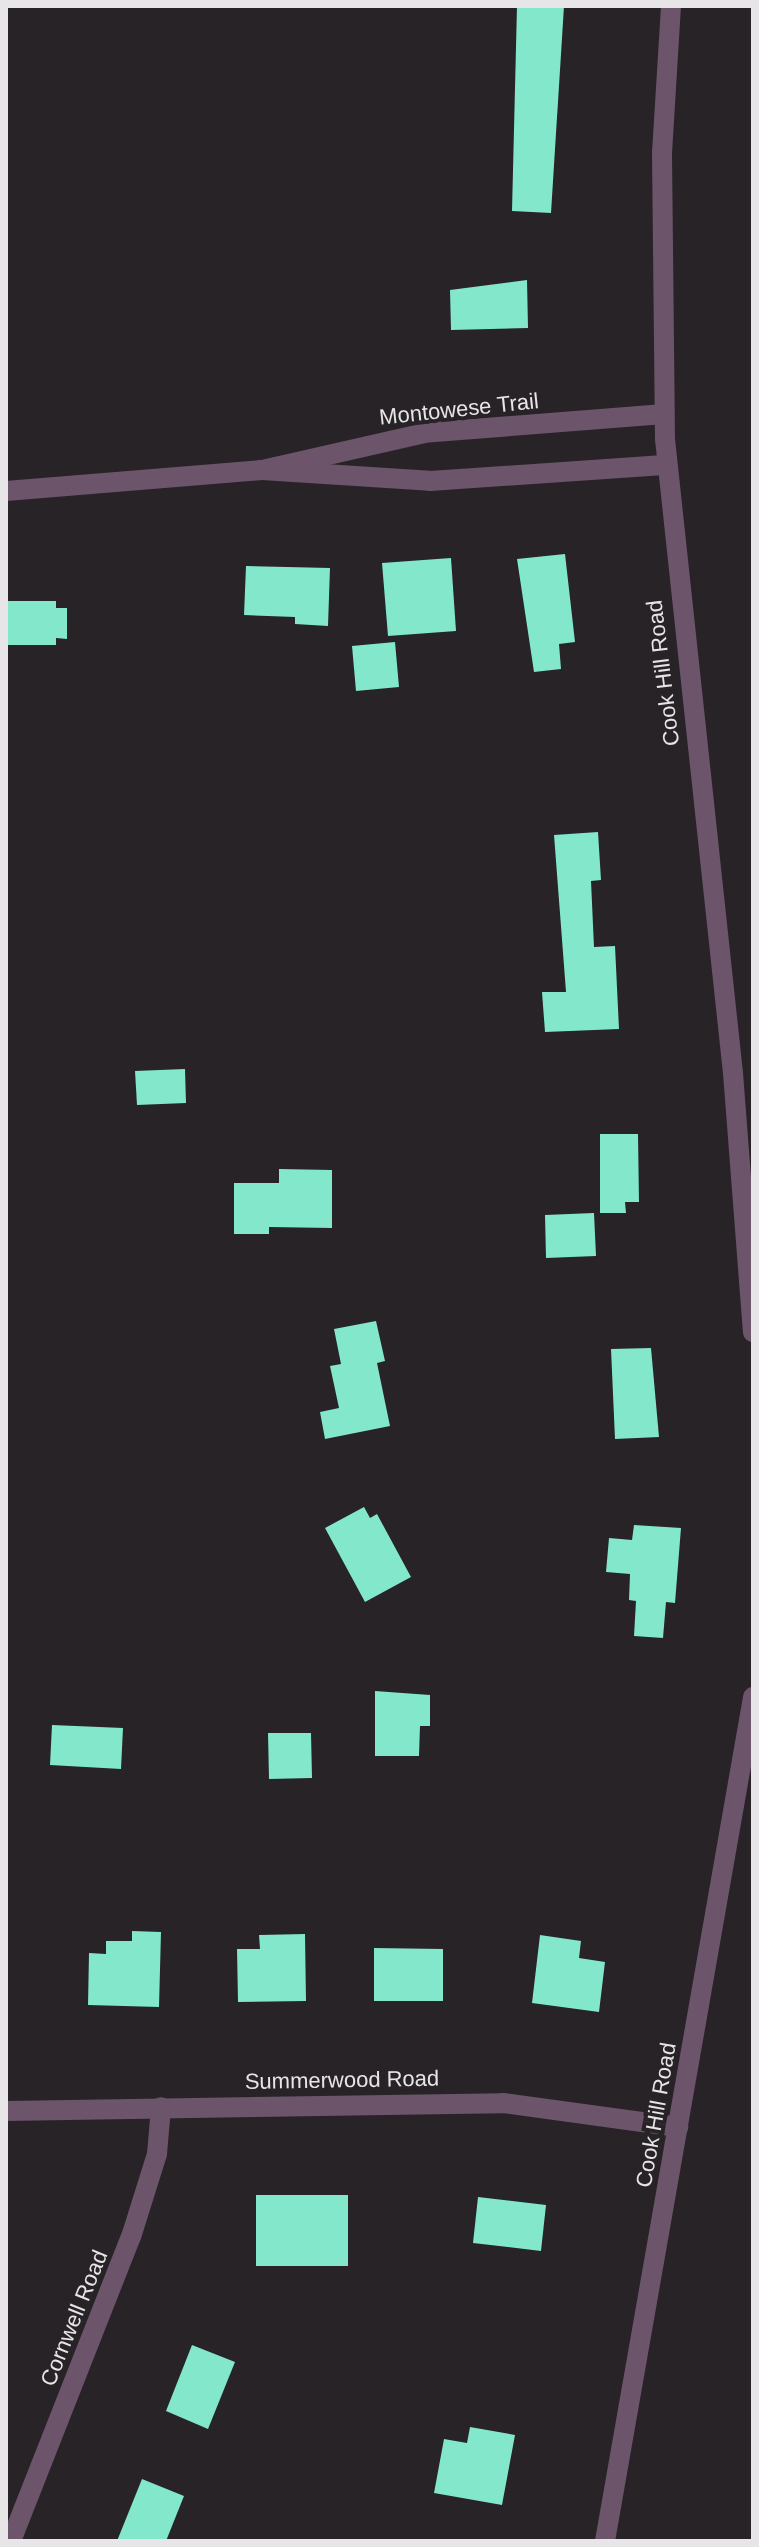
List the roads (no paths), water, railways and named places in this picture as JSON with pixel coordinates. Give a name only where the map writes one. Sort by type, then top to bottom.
[{"type":"street","name":"Cook Hill Road","points":[[671,6],[662,153],[667,465],[733,1073],[753,1332]]},
{"type":"street","name":"Montowese Trail","points":[[262,470],[425,433],[664,414]]},
{"type":"street","name":"Montowese Trail","points":[[6,491],[262,470],[456,480],[667,465]]},
{"type":"street","name":"Cook Hill Road","points":[[605,2541],[753,1697]]},
{"type":"street","name":"Summerwood Road","points":[[6,2111],[503,2103],[678,2127]]},
{"type":"street","name":"Cornwell Road","points":[[11,2541],[131,2237],[157,2154],[161,2107]]}]
